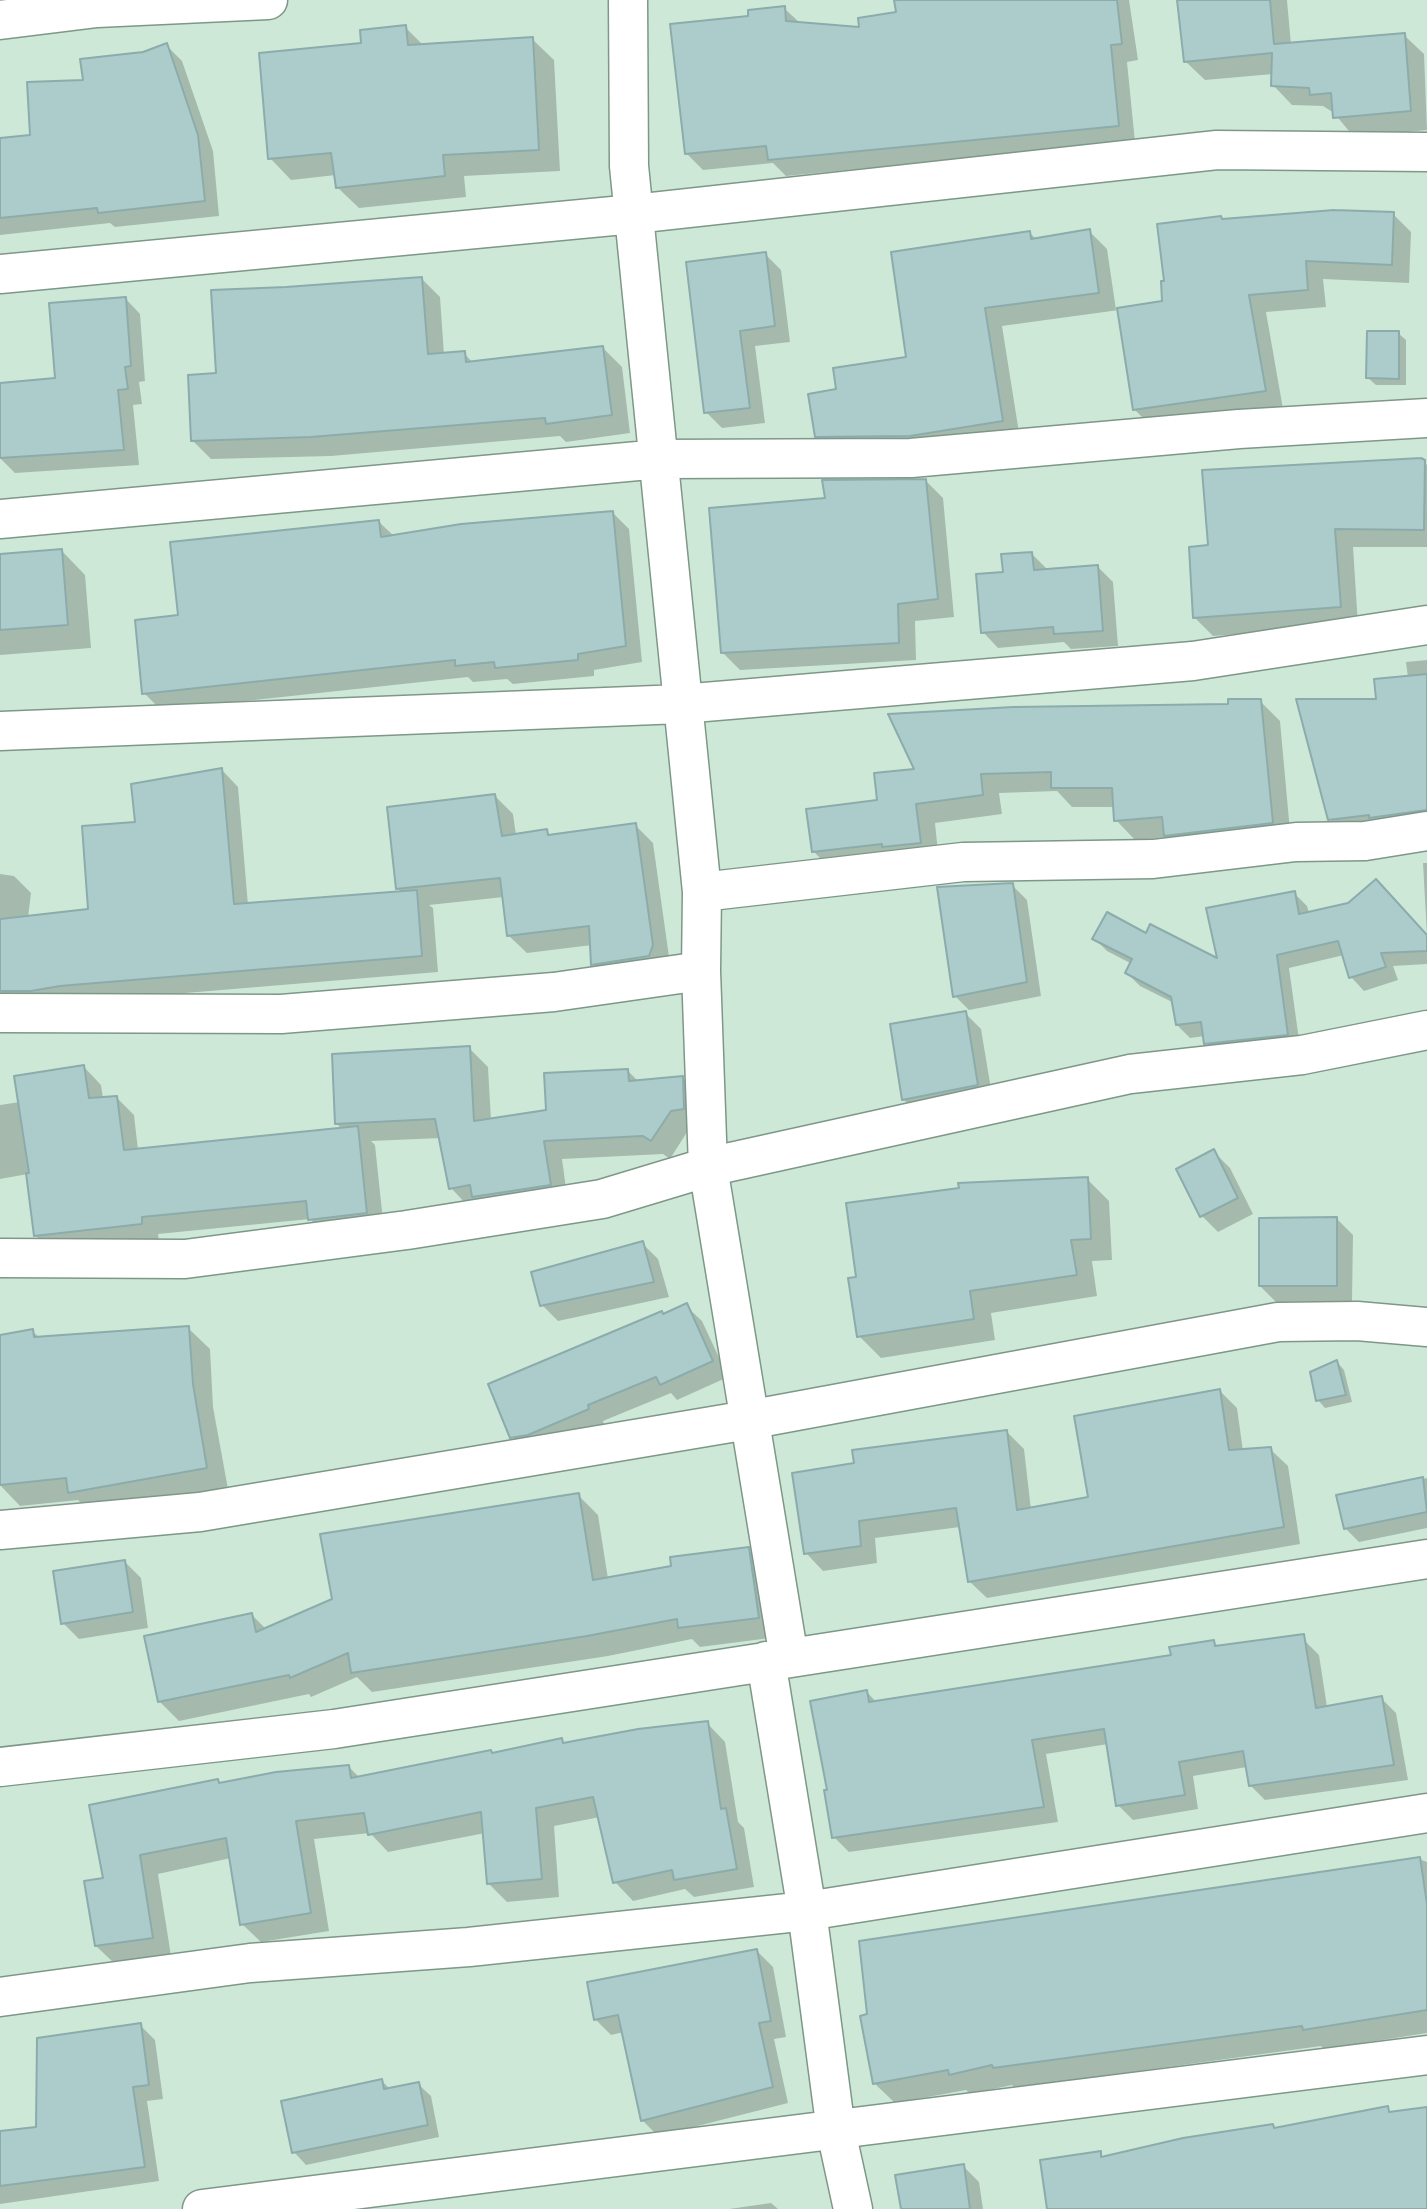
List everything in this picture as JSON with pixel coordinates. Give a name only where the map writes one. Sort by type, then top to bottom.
[{"type":"street","points":[[0,20],[97,8],[268,0]]},
{"type":"street","points":[[628,0],[629,166],[660,459],[681,704],[702,891],[701,971],[708,1167],[748,1420],[836,2131],[853,2209]]},
{"type":"street","points":[[0,274],[634,214],[1217,150],[1427,152]]},
{"type":"street","points":[[0,519],[660,459],[911,458],[1239,429],[1427,418]]},
{"type":"street","points":[[0,731],[681,704],[1192,661],[1427,625]]},
{"type":"street","points":[[702,891],[963,862],[1153,859],[1296,842],[1365,841],[1427,831]]},
{"type":"street","points":[[0,1013],[281,1014],[554,992],[701,971]]},
{"type":"street","points":[[0,1258],[185,1259],[407,1230],[602,1199],[708,1167],[1130,1074],[1302,1055],[1427,1030]]},
{"type":"street","points":[[0,1530],[200,1512],[748,1420],[1278,1322],[1357,1321],[1427,1327]]},
{"type":"street","points":[[0,1767],[334,1729],[1427,1559]]},
{"type":"street","points":[[0,1997],[250,1963],[468,1947],[807,1911],[1427,1813]]},
{"type":"street","points":[[202,2209],[1427,2055]]},
{"type":"building","points":[[894,0],[1117,0],[1122,44],[1111,45],[1119,126],[768,160],[766,146],[685,154],[670,24],[748,16],[748,10],[785,6],[786,21],[859,27],[858,18],[896,12]]},
{"type":"building","points":[[1177,0],[1270,0],[1274,44],[1405,33],[1411,111],[1333,118],[1331,93],[1310,95],[1309,88],[1271,86],[1272,53],[1184,62]]},
{"type":"building","points":[[406,25],[408,45],[533,37],[539,150],[443,155],[445,176],[336,188],[331,153],[268,159],[259,53],[361,43],[360,30]]},
{"type":"building","points":[[167,43],[198,135],[205,201],[98,213],[97,208],[0,218],[0,138],[30,135],[27,82],[83,80],[80,59],[143,52]]},
{"type":"building","points":[[1334,210],[1394,212],[1392,265],[1306,261],[1308,290],[1249,295],[1266,391],[1133,410],[1117,308],[1162,301],[1161,281],[1164,281],[1157,224],[1221,216],[1222,219]]},
{"type":"building","points":[[1090,229],[1099,293],[985,308],[1003,421],[910,436],[815,437],[808,394],[836,389],[833,368],[906,357],[891,252],[1030,231],[1031,239]]},
{"type":"building","points":[[766,252],[775,326],[740,331],[750,408],[704,413],[686,262]]},
{"type":"building","points":[[422,277],[428,354],[465,351],[466,362],[603,346],[612,415],[546,424],[545,418],[311,437],[191,441],[188,375],[216,373],[211,290]]},
{"type":"building","points":[[126,297],[131,366],[125,367],[128,389],[118,390],[124,450],[0,458],[0,383],[55,378],[49,303]]},
{"type":"building","points":[[1367,331],[1399,331],[1399,379],[1366,378]]},
{"type":"building","points":[[1421,458],[1425,460],[1424,530],[1335,529],[1341,607],[1193,618],[1189,547],[1208,545],[1202,470]]},
{"type":"building","points":[[926,479],[938,599],[898,604],[899,643],[721,653],[709,508],[825,498],[822,480]]},
{"type":"building","points":[[613,511],[626,646],[578,654],[578,660],[495,668],[494,662],[455,666],[455,660],[142,694],[135,620],[178,615],[170,542],[379,520],[381,537],[461,524]]},
{"type":"building","points":[[62,549],[68,625],[0,630],[0,554]]},
{"type":"building","points":[[1032,552],[1034,570],[1098,565],[1103,631],[1054,634],[1053,627],[981,633],[976,574],[1003,572],[1001,554]]},
{"type":"building","points":[[1427,674],[1427,810],[1369,818],[1369,815],[1328,820],[1296,699],[1376,699],[1374,679]]},
{"type":"building","points":[[1228,699],[1261,699],[1273,823],[1164,836],[1162,817],[1114,821],[1112,788],[1051,788],[1051,772],[981,774],[983,795],[916,804],[921,843],[882,847],[882,844],[812,852],[806,809],[877,800],[874,773],[914,769],[888,714],[1013,707],[1228,704]]},
{"type":"building","points":[[222,768],[234,904],[417,890],[422,956],[60,986],[31,991],[0,991],[0,919],[88,909],[82,826],[135,822],[131,784]]},
{"type":"building","points":[[495,794],[502,836],[547,829],[548,835],[636,823],[653,945],[649,956],[591,965],[589,926],[507,936],[500,878],[396,889],[387,807]]},
{"type":"building","points":[[1376,879],[1427,935],[1427,951],[1381,953],[1386,967],[1349,978],[1338,941],[1277,955],[1288,1035],[1204,1044],[1201,1022],[1176,1025],[1171,997],[1125,973],[1132,959],[1092,939],[1107,912],[1146,933],[1150,924],[1217,958],[1206,908],[1295,891],[1299,914],[1348,903]]},
{"type":"building","points":[[1013,883],[1027,982],[953,997],[937,887]]},
{"type":"building","points":[[966,1011],[978,1085],[902,1100],[890,1024]]},
{"type":"building","points":[[470,1046],[474,1121],[546,1110],[544,1073],[628,1069],[629,1081],[683,1076],[684,1109],[671,1111],[651,1141],[643,1136],[544,1141],[551,1185],[472,1197],[470,1185],[449,1189],[435,1119],[335,1124],[332,1054]]},
{"type":"building","points":[[84,1065],[89,1098],[117,1096],[124,1150],[358,1126],[367,1213],[308,1220],[306,1201],[142,1217],[142,1224],[34,1236],[26,1173],[29,1173],[14,1076]]},
{"type":"building","points":[[1214,1149],[1238,1198],[1200,1217],[1176,1169]]},
{"type":"building","points":[[1088,1177],[1091,1239],[1071,1240],[1077,1275],[970,1291],[974,1319],[857,1337],[848,1278],[856,1277],[846,1203],[959,1188],[958,1183]]},
{"type":"building","points":[[1337,1217],[1337,1286],[1259,1286],[1259,1218]]},
{"type":"building","points":[[643,1241],[654,1282],[540,1306],[531,1272]]},
{"type":"building","points":[[687,1303],[713,1361],[660,1385],[656,1377],[588,1405],[589,1409],[528,1435],[510,1438],[488,1384]]},
{"type":"building","points":[[189,1326],[193,1384],[207,1468],[68,1493],[66,1478],[0,1485],[0,1335],[33,1329],[34,1337]]},
{"type":"building","points":[[1337,1360],[1346,1395],[1316,1401],[1310,1372]]},
{"type":"building","points":[[1220,1389],[1229,1450],[1271,1447],[1284,1527],[968,1582],[956,1508],[859,1521],[861,1546],[804,1554],[792,1473],[854,1463],[852,1450],[1007,1430],[1017,1510],[1088,1497],[1074,1416]]},
{"type":"building","points":[[1423,1477],[1427,1512],[1344,1529],[1336,1495]]},
{"type":"building","points":[[579,1493],[593,1580],[671,1566],[670,1557],[749,1547],[759,1618],[678,1628],[677,1619],[351,1673],[348,1653],[290,1678],[289,1675],[158,1702],[144,1636],[252,1613],[256,1632],[332,1599],[320,1534]]},
{"type":"building","points":[[125,1560],[133,1612],[61,1624],[53,1571]]},
{"type":"building","points":[[1304,1634],[1316,1708],[1382,1696],[1394,1765],[1249,1786],[1243,1751],[1179,1762],[1185,1795],[1116,1806],[1104,1729],[1032,1740],[1044,1807],[832,1838],[824,1790],[827,1790],[810,1701],[867,1690],[869,1702],[1171,1655],[1169,1647],[1214,1640],[1215,1646]]},
{"type":"building","points":[[708,1721],[721,1809],[726,1808],[737,1869],[674,1880],[672,1870],[613,1883],[593,1797],[536,1808],[542,1879],[487,1884],[481,1812],[368,1835],[364,1813],[296,1821],[311,1913],[240,1925],[226,1838],[140,1855],[153,1938],[95,1946],[84,1881],[103,1878],[89,1805],[218,1779],[219,1783],[276,1772],[349,1765],[351,1778],[562,1738],[563,1743],[638,1729]]},
{"type":"building","points":[[1420,1857],[1427,1904],[1427,2010],[1303,2030],[1302,2026],[993,2068],[992,2065],[949,2075],[948,2070],[873,2084],[860,2016],[867,2014],[859,1941]]},
{"type":"building","points":[[757,1949],[771,2021],[759,2023],[773,2087],[641,2121],[618,2015],[594,2020],[587,1982]]},
{"type":"building","points":[[141,2023],[149,2085],[133,2087],[145,2167],[0,2186],[0,2131],[36,2127],[37,2038]]},
{"type":"building","points":[[382,2079],[384,2089],[419,2082],[428,2125],[292,2153],[281,2101]]},
{"type":"building","points":[[1388,2106],[1389,2112],[1427,2107],[1427,2209],[1047,2209],[1040,2160],[1101,2151],[1101,2157],[1183,2138],[1273,2124],[1274,2128]]},
{"type":"building","points":[[964,2164],[970,2209],[901,2209],[895,2175]]}]
